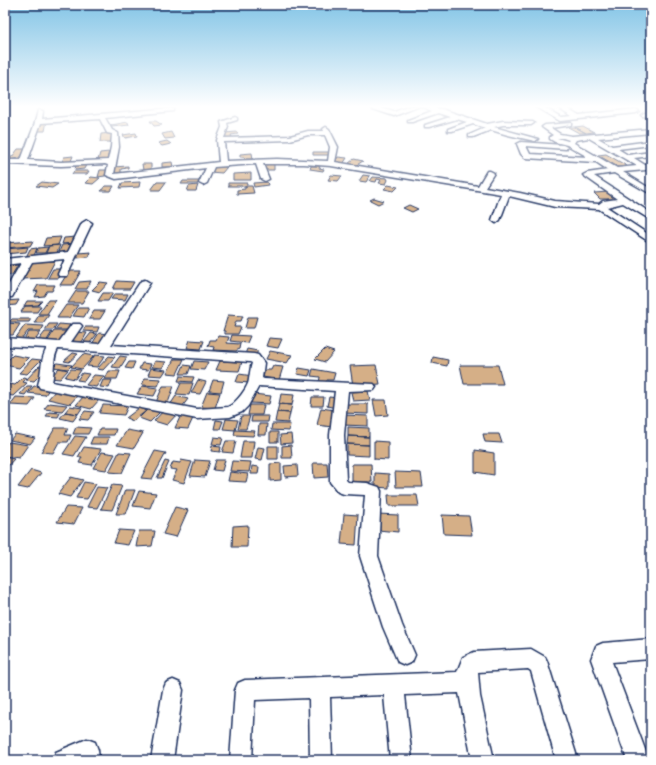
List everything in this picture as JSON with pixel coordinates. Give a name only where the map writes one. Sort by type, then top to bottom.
[{"type":"street","points":[[24,162],[31,142]]},
{"type":"street","points":[[115,142],[110,174],[116,177],[223,164],[302,161],[331,164],[531,197],[555,204],[601,207],[651,240]]},
{"type":"street","points":[[220,142],[223,164]]},
{"type":"street","points":[[331,164],[334,147],[332,142]]},
{"type":"street","points":[[521,142],[525,154],[528,156],[596,160]]},
{"type":"street","points":[[527,142],[577,148]]},
{"type":"street","points":[[571,142],[577,148],[651,192]]},
{"type":"street","points":[[600,142],[649,168]]},
{"type":"street","points":[[611,148],[651,143]]},
{"type":"street","points":[[627,157],[651,154]]},
{"type":"street","points":[[5,162],[61,164],[111,163]]},
{"type":"street","points":[[259,162],[265,178]]},
{"type":"street","points":[[203,183],[211,165]]},
{"type":"street","points":[[649,168],[615,170],[587,175],[651,217]]},
{"type":"street","points":[[480,189],[490,173]]},
{"type":"street","points":[[496,220],[506,193]]},
{"type":"street","points":[[601,207],[606,203],[624,200]]},
{"type":"street","points":[[63,274],[87,224]]},
{"type":"street","points":[[5,262],[72,255]]},
{"type":"street","points":[[8,295],[28,260]]},
{"type":"street","points":[[102,349],[145,282]]},
{"type":"street","points":[[5,342],[58,345],[102,349],[207,354],[254,358],[258,363],[255,374],[256,380],[240,406],[230,412],[197,414],[45,385],[48,373],[48,356],[58,345],[76,326]]},
{"type":"street","points":[[256,380],[262,383],[284,385],[369,387]]},
{"type":"street","points":[[342,387],[337,435],[338,482],[344,488],[367,489],[373,491],[369,556],[393,627],[405,655]]},
{"type":"street","points":[[638,760],[601,659],[603,654],[607,653],[651,649]]},
{"type":"street","points":[[483,760],[467,682],[468,666],[470,663],[474,662],[531,660],[534,661],[540,668],[567,760]]},
{"type":"street","points":[[241,760],[245,690],[467,682]]},
{"type":"street","points":[[393,684],[401,760]]},
{"type":"street","points":[[319,687],[321,760]]},
{"type":"street","points":[[162,760],[173,690]]},
{"type":"street","points":[[64,760],[87,750],[88,760]]},
{"type":"building","points":[[168,142],[171,144],[162,146],[158,143]]},
{"type":"building","points":[[18,149],[26,149],[20,158],[5,160],[5,157],[12,157]]},
{"type":"building","points":[[109,152],[107,160],[98,160],[100,153]]},
{"type":"building","points":[[313,152],[329,152],[329,155],[313,155]]},
{"type":"building","points":[[252,153],[253,159],[245,159],[244,157],[240,157],[240,154]]},
{"type":"building","points":[[606,154],[627,166],[618,167],[598,155]]},
{"type":"building","points":[[73,156],[71,161],[62,162],[64,157]]},
{"type":"building","points":[[338,157],[347,158],[343,164],[334,163]]},
{"type":"building","points":[[354,159],[363,161],[355,166],[348,164]]},
{"type":"building","points":[[172,162],[173,167],[162,167],[162,163]]},
{"type":"building","points":[[142,164],[151,164],[151,170],[143,170]]},
{"type":"building","points":[[274,164],[274,170],[264,170],[263,165]]},
{"type":"building","points":[[76,165],[86,165],[84,169],[75,170]]},
{"type":"building","points":[[128,166],[128,168],[121,169],[121,175],[113,175],[113,167]]},
{"type":"building","points":[[214,166],[227,167],[222,173],[209,172]]},
{"type":"building","points":[[311,166],[320,166],[319,168],[324,169],[323,171],[310,169]]},
{"type":"building","points":[[100,170],[107,170],[105,176],[98,177]]},
{"type":"building","points":[[74,171],[89,171],[87,174],[72,174]]},
{"type":"building","points":[[251,173],[251,180],[233,180],[233,174]]},
{"type":"building","points":[[331,175],[342,176],[338,181],[328,180]]},
{"type":"building","points":[[363,175],[370,176],[366,182],[359,181]]},
{"type":"building","points":[[91,177],[100,178],[93,184],[85,183]]},
{"type":"building","points":[[373,177],[387,178],[388,180],[386,184],[379,183],[381,180],[377,179],[376,182],[370,181]]},
{"type":"building","points":[[183,181],[199,181],[198,184],[181,184]]},
{"type":"building","points":[[42,182],[58,184],[52,188],[36,186]]},
{"type":"building","points":[[140,182],[139,187],[120,188],[122,183]]},
{"type":"building","points":[[157,182],[166,182],[160,190],[151,190]]},
{"type":"building","points":[[267,182],[268,185],[254,187],[253,183]]},
{"type":"building","points":[[228,183],[247,183],[247,186],[228,186]]},
{"type":"building","points":[[198,185],[196,191],[187,191],[189,186]]},
{"type":"building","points":[[388,185],[398,187],[394,191],[384,189]]},
{"type":"building","points":[[105,186],[114,186],[111,191],[101,191]]},
{"type":"building","points":[[245,186],[252,186],[254,193],[237,194],[237,190],[245,189]]},
{"type":"building","points":[[609,192],[616,199],[600,199],[594,193]]},
{"type":"building","points":[[374,198],[384,201],[378,204],[370,200]]},
{"type":"building","points":[[409,205],[418,209],[412,212],[403,208]]},
{"type":"building","points":[[61,237],[58,245],[43,246],[46,238]]},
{"type":"building","points":[[76,237],[74,243],[62,244],[64,238]]},
{"type":"building","points":[[33,241],[30,246],[5,248],[5,243]]},
{"type":"building","points":[[75,244],[73,250],[69,250],[68,254],[58,254],[62,245]]},
{"type":"building","points":[[60,245],[57,253],[46,253],[49,246]]},
{"type":"building","points":[[28,247],[26,252],[5,254],[6,249]]},
{"type":"building","points":[[48,247],[45,253],[36,253],[38,248]]},
{"type":"building","points":[[37,248],[34,256],[26,257],[30,249]]},
{"type":"building","points":[[91,252],[89,257],[76,258],[78,253]]},
{"type":"building","points":[[55,261],[46,278],[22,279],[32,262]]},
{"type":"building","points":[[18,265],[12,275],[5,275],[5,271],[8,266]]},
{"type":"building","points":[[53,269],[64,269],[59,278],[48,278]]},
{"type":"building","points":[[69,271],[81,271],[73,285],[60,285]]},
{"type":"building","points":[[91,281],[87,289],[75,289],[79,282]]},
{"type":"building","points":[[117,281],[134,282],[130,289],[113,289]]},
{"type":"building","points":[[100,282],[108,283],[100,292],[92,290]]},
{"type":"building","points":[[38,285],[55,285],[52,291],[47,291],[44,296],[35,297],[38,291],[34,292]]},
{"type":"building","points":[[76,291],[89,291],[82,303],[68,303]]},
{"type":"building","points":[[103,293],[113,293],[108,301],[98,301]]},
{"type":"building","points":[[115,294],[128,294],[125,300],[111,299]]},
{"type":"building","points":[[19,300],[16,305],[5,306],[5,301]]},
{"type":"building","points":[[48,300],[56,300],[47,314],[38,314]]},
{"type":"building","points":[[27,301],[42,301],[38,305],[24,306]]},
{"type":"building","points":[[66,305],[78,305],[69,318],[57,318]]},
{"type":"building","points":[[25,306],[41,306],[37,312],[21,312]]},
{"type":"building","points":[[78,308],[89,308],[84,317],[73,316]]},
{"type":"building","points":[[94,311],[105,311],[100,319],[89,319]]},
{"type":"building","points":[[39,315],[49,315],[43,323],[34,323]]},
{"type":"building","points":[[228,315],[243,316],[241,321],[236,321],[234,327],[241,327],[238,334],[225,334],[225,331],[223,331]]},
{"type":"building","points":[[248,317],[257,317],[254,328],[245,328]]},
{"type":"building","points":[[12,319],[31,319],[29,322],[9,322]]},
{"type":"building","points":[[7,323],[20,324],[13,335],[5,335],[5,330],[9,329],[5,329]]},
{"type":"building","points":[[49,324],[57,324],[53,330],[45,330]]},
{"type":"building","points":[[59,324],[71,325],[68,330],[55,330]]},
{"type":"building","points":[[25,325],[44,326],[41,331],[28,331],[21,340],[15,339]]},
{"type":"building","points":[[85,327],[99,327],[97,332],[83,331]]},
{"type":"building","points":[[54,331],[66,331],[59,343],[47,342]]},
{"type":"building","points":[[29,332],[41,332],[34,342],[22,342]]},
{"type":"building","points":[[45,332],[52,332],[46,342],[38,341]]},
{"type":"building","points":[[77,332],[87,333],[82,342],[71,341]]},
{"type":"building","points":[[91,333],[97,334],[89,344],[83,343]]},
{"type":"building","points":[[99,333],[108,334],[100,344],[92,344]]},
{"type":"building","points":[[232,335],[250,336],[247,343],[230,341]]},
{"type":"building","points":[[218,336],[229,337],[227,343],[240,344],[239,349],[236,351],[213,350],[214,347],[208,346],[210,340],[216,340]]},
{"type":"building","points":[[269,338],[282,339],[278,348],[266,346]]},
{"type":"building","points":[[190,340],[204,341],[201,349],[187,348]]},
{"type":"building","points":[[247,349],[258,351],[255,356],[245,354]]},
{"type":"building","points":[[325,349],[334,352],[325,362],[315,359]]},
{"type":"building","points":[[270,351],[292,355],[287,363],[266,359]]},
{"type":"building","points":[[73,353],[78,354],[69,362],[64,361]]},
{"type":"building","points":[[83,354],[94,356],[82,369],[71,367]]},
{"type":"building","points":[[13,355],[29,358],[19,368],[5,365],[5,363]]},
{"type":"building","points":[[95,355],[105,356],[97,367],[87,366]]},
{"type":"building","points":[[109,356],[115,357],[103,370],[97,369]]},
{"type":"building","points":[[120,356],[127,357],[120,368],[112,367]]},
{"type":"building","points":[[433,357],[448,360],[447,366],[432,363]]},
{"type":"building","points":[[32,359],[41,360],[27,374],[19,373]]},
{"type":"building","points":[[174,359],[184,359],[177,374],[167,373]]},
{"type":"building","points":[[155,361],[166,362],[162,368],[152,367]]},
{"type":"building","points":[[194,361],[208,362],[204,370],[191,369]]},
{"type":"building","points":[[220,361],[242,362],[239,371],[216,370]]},
{"type":"building","points":[[129,362],[135,362],[132,369],[125,368]]},
{"type":"building","points":[[57,363],[72,365],[68,369],[53,367]]},
{"type":"building","points":[[142,363],[151,364],[148,370],[139,369]]},
{"type":"building","points":[[184,365],[191,366],[188,374],[180,374]]},
{"type":"building","points":[[376,365],[380,384],[353,386],[350,366]]},
{"type":"building","points":[[460,365],[498,365],[503,384],[464,384]]},
{"type":"building","points":[[39,366],[47,368],[34,381],[26,380]]},
{"type":"building","points":[[273,366],[283,367],[279,380],[263,377],[265,370],[271,370]]},
{"type":"building","points":[[59,368],[68,370],[60,379],[50,378]]},
{"type":"building","points":[[151,368],[166,370],[162,376],[148,375]]},
{"type":"building","points":[[299,368],[311,370],[309,376],[297,374]]},
{"type":"building","points":[[71,369],[81,370],[75,379],[65,377]]},
{"type":"building","points":[[313,369],[335,373],[333,380],[327,380],[326,384],[319,383],[320,377],[311,376]]},
{"type":"building","points":[[109,371],[120,371],[117,379],[105,379]]},
{"type":"building","points":[[82,373],[89,374],[84,381],[77,380]]},
{"type":"building","points":[[239,374],[253,376],[250,383],[236,382]]},
{"type":"building","points":[[94,375],[104,376],[96,387],[86,385]]},
{"type":"building","points":[[180,376],[194,377],[192,382],[178,381]]},
{"type":"building","points":[[23,377],[27,378],[23,382],[27,383],[13,396],[7,395],[11,391],[5,389],[10,384],[15,385]]},
{"type":"building","points":[[145,378],[161,379],[158,386],[142,385]]},
{"type":"building","points":[[103,380],[112,380],[109,388],[100,387]]},
{"type":"building","points":[[198,380],[206,382],[200,394],[191,393]]},
{"type":"building","points":[[213,380],[224,381],[221,392],[209,391]]},
{"type":"building","points":[[181,383],[193,383],[189,395],[176,394]]},
{"type":"building","points":[[27,386],[32,386],[25,395],[20,394]]},
{"type":"building","points":[[34,386],[50,388],[45,395],[28,393]]},
{"type":"building","points":[[142,386],[158,388],[154,396],[137,394]]},
{"type":"building","points":[[163,386],[174,386],[168,403],[156,402]]},
{"type":"building","points":[[56,390],[78,395],[70,404],[48,399]]},
{"type":"building","points":[[368,391],[370,400],[353,401],[351,392]]},
{"type":"building","points":[[207,392],[220,393],[215,408],[201,407]]},
{"type":"building","points":[[253,394],[271,396],[269,404],[251,403]]},
{"type":"building","points":[[281,394],[294,395],[292,405],[279,404]]},
{"type":"building","points":[[84,396],[100,399],[91,409],[76,405]]},
{"type":"building","points":[[176,396],[188,399],[182,407],[170,405]]},
{"type":"building","points":[[16,397],[35,398],[29,406],[10,405]]},
{"type":"building","points":[[312,397],[324,397],[323,406],[311,406]]},
{"type":"building","points":[[329,397],[338,398],[336,408],[327,406]]},
{"type":"building","points":[[373,400],[386,400],[388,415],[376,416]]},
{"type":"building","points":[[49,403],[67,405],[62,411],[44,409]]},
{"type":"building","points":[[279,404],[292,405],[290,413],[277,412]]},
{"type":"building","points":[[342,404],[368,404],[368,414],[343,413]]},
{"type":"building","points":[[103,405],[128,406],[124,415],[99,413]]},
{"type":"building","points":[[250,405],[264,405],[262,415],[248,415]]},
{"type":"building","points":[[70,406],[82,408],[78,414],[65,412]]},
{"type":"building","points":[[150,407],[161,411],[150,422],[139,418]]},
{"type":"building","points":[[139,408],[146,411],[133,421],[126,418]]},
{"type":"building","points":[[321,408],[335,410],[332,427],[317,425]]},
{"type":"building","points":[[164,410],[177,414],[167,425],[154,421]]},
{"type":"building","points":[[85,411],[94,412],[88,420],[79,419]]},
{"type":"building","points":[[49,412],[60,413],[58,417],[46,416]]},
{"type":"building","points":[[65,412],[78,414],[73,421],[60,418]]},
{"type":"building","points":[[277,412],[290,413],[288,423],[275,422]]},
{"type":"building","points":[[181,415],[194,416],[188,429],[175,428]]},
{"type":"building","points":[[343,415],[368,416],[368,426],[343,425]]},
{"type":"building","points":[[241,416],[250,416],[246,429],[238,429]]},
{"type":"building","points":[[252,416],[269,416],[268,422],[251,422]]},
{"type":"building","points":[[226,419],[238,420],[235,430],[223,429]]},
{"type":"building","points":[[216,420],[223,421],[220,429],[214,429]]},
{"type":"building","points":[[259,424],[267,424],[266,435],[258,435]]},
{"type":"building","points":[[272,424],[290,424],[289,431],[271,430]]},
{"type":"building","points":[[76,427],[91,428],[88,434],[73,434]]},
{"type":"building","points":[[348,427],[369,428],[369,437],[348,436]]},
{"type":"building","points":[[55,428],[68,428],[65,435],[71,435],[68,442],[59,442],[53,453],[41,452]]},
{"type":"building","points":[[100,429],[116,429],[114,435],[97,435]]},
{"type":"building","points":[[127,430],[143,433],[134,448],[117,445]]},
{"type":"building","points":[[235,430],[255,431],[253,436],[234,435]]},
{"type":"building","points":[[270,432],[278,432],[278,442],[270,442]]},
{"type":"building","points":[[15,434],[35,438],[30,444],[10,440]]},
{"type":"building","points":[[291,434],[292,443],[281,444],[280,435]]},
{"type":"building","points":[[483,434],[499,434],[502,443],[485,442]]},
{"type":"building","points":[[75,436],[86,437],[74,456],[63,454]]},
{"type":"building","points":[[348,436],[369,437],[369,445],[347,444]]},
{"type":"building","points":[[93,437],[109,437],[107,444],[90,444]]},
{"type":"building","points":[[214,437],[223,438],[221,445],[212,444]]},
{"type":"building","points":[[226,441],[236,441],[233,453],[222,452]]},
{"type":"building","points":[[243,441],[254,441],[252,458],[240,458]]},
{"type":"building","points":[[374,441],[388,442],[388,460],[374,459]]},
{"type":"building","points":[[9,442],[28,445],[19,458],[5,456],[5,447]]},
{"type":"building","points":[[347,444],[369,445],[369,456],[347,455]]},
{"type":"building","points":[[291,445],[292,458],[282,458],[282,446]]},
{"type":"building","points":[[212,446],[221,447],[220,452],[211,451]]},
{"type":"building","points":[[268,446],[278,446],[278,459],[268,459]]},
{"type":"building","points":[[84,447],[101,449],[92,465],[79,463],[82,457],[78,457]]},
{"type":"building","points":[[258,447],[265,448],[262,460],[255,459]]},
{"type":"building","points":[[475,450],[494,453],[494,475],[475,472]]},
{"type":"building","points":[[155,451],[166,453],[152,479],[141,478]]},
{"type":"building","points":[[102,452],[115,454],[106,470],[93,468]]},
{"type":"building","points":[[119,452],[131,453],[122,473],[109,472]]},
{"type":"building","points":[[5,457],[14,459],[5,469]]},
{"type":"building","points":[[181,460],[192,462],[184,483],[172,480],[177,470],[170,469],[173,462],[180,463]]},
{"type":"building","points":[[195,460],[210,461],[205,477],[190,476]]},
{"type":"building","points":[[216,460],[225,460],[222,471],[213,470]]},
{"type":"building","points":[[165,461],[169,462],[162,478],[157,478]]},
{"type":"building","points":[[232,461],[251,462],[249,472],[230,471]]},
{"type":"building","points":[[281,463],[281,480],[270,481],[270,464]]},
{"type":"building","points":[[313,463],[327,463],[328,477],[314,478]]},
{"type":"building","points":[[352,464],[371,464],[372,482],[352,482]]},
{"type":"building","points":[[297,465],[298,476],[285,477],[284,466]]},
{"type":"building","points":[[252,466],[259,467],[258,474],[251,474]]},
{"type":"building","points":[[31,470],[41,473],[28,489],[18,487]]},
{"type":"building","points":[[230,472],[248,474],[246,482],[228,481]]},
{"type":"building","points":[[395,472],[421,473],[423,487],[396,487]]},
{"type":"building","points":[[375,473],[389,474],[389,488],[375,487]]},
{"type":"building","points":[[71,477],[83,480],[70,497],[58,494]]},
{"type":"building","points":[[84,482],[96,484],[87,499],[76,498]]},
{"type":"building","points":[[112,485],[122,486],[112,510],[101,509]]},
{"type":"building","points":[[97,487],[107,488],[97,508],[87,507]]},
{"type":"building","points":[[125,490],[135,490],[126,514],[116,514]]},
{"type":"building","points":[[139,491],[156,493],[150,508],[133,506]]},
{"type":"building","points":[[388,495],[417,495],[419,506],[389,506]]},
{"type":"building","points":[[66,507],[82,508],[74,524],[57,522]]},
{"type":"building","points":[[175,507],[188,510],[176,537],[163,534]]},
{"type":"building","points":[[344,514],[358,515],[356,545],[341,544]]},
{"type":"building","points":[[378,514],[398,515],[398,532],[378,530]]},
{"type":"building","points":[[442,515],[469,516],[472,535],[444,534]]},
{"type":"building","points":[[248,525],[247,547],[232,547],[233,526]]},
{"type":"building","points":[[119,530],[134,531],[128,545],[114,543]]},
{"type":"building","points":[[139,531],[155,531],[152,546],[136,547]]}]
